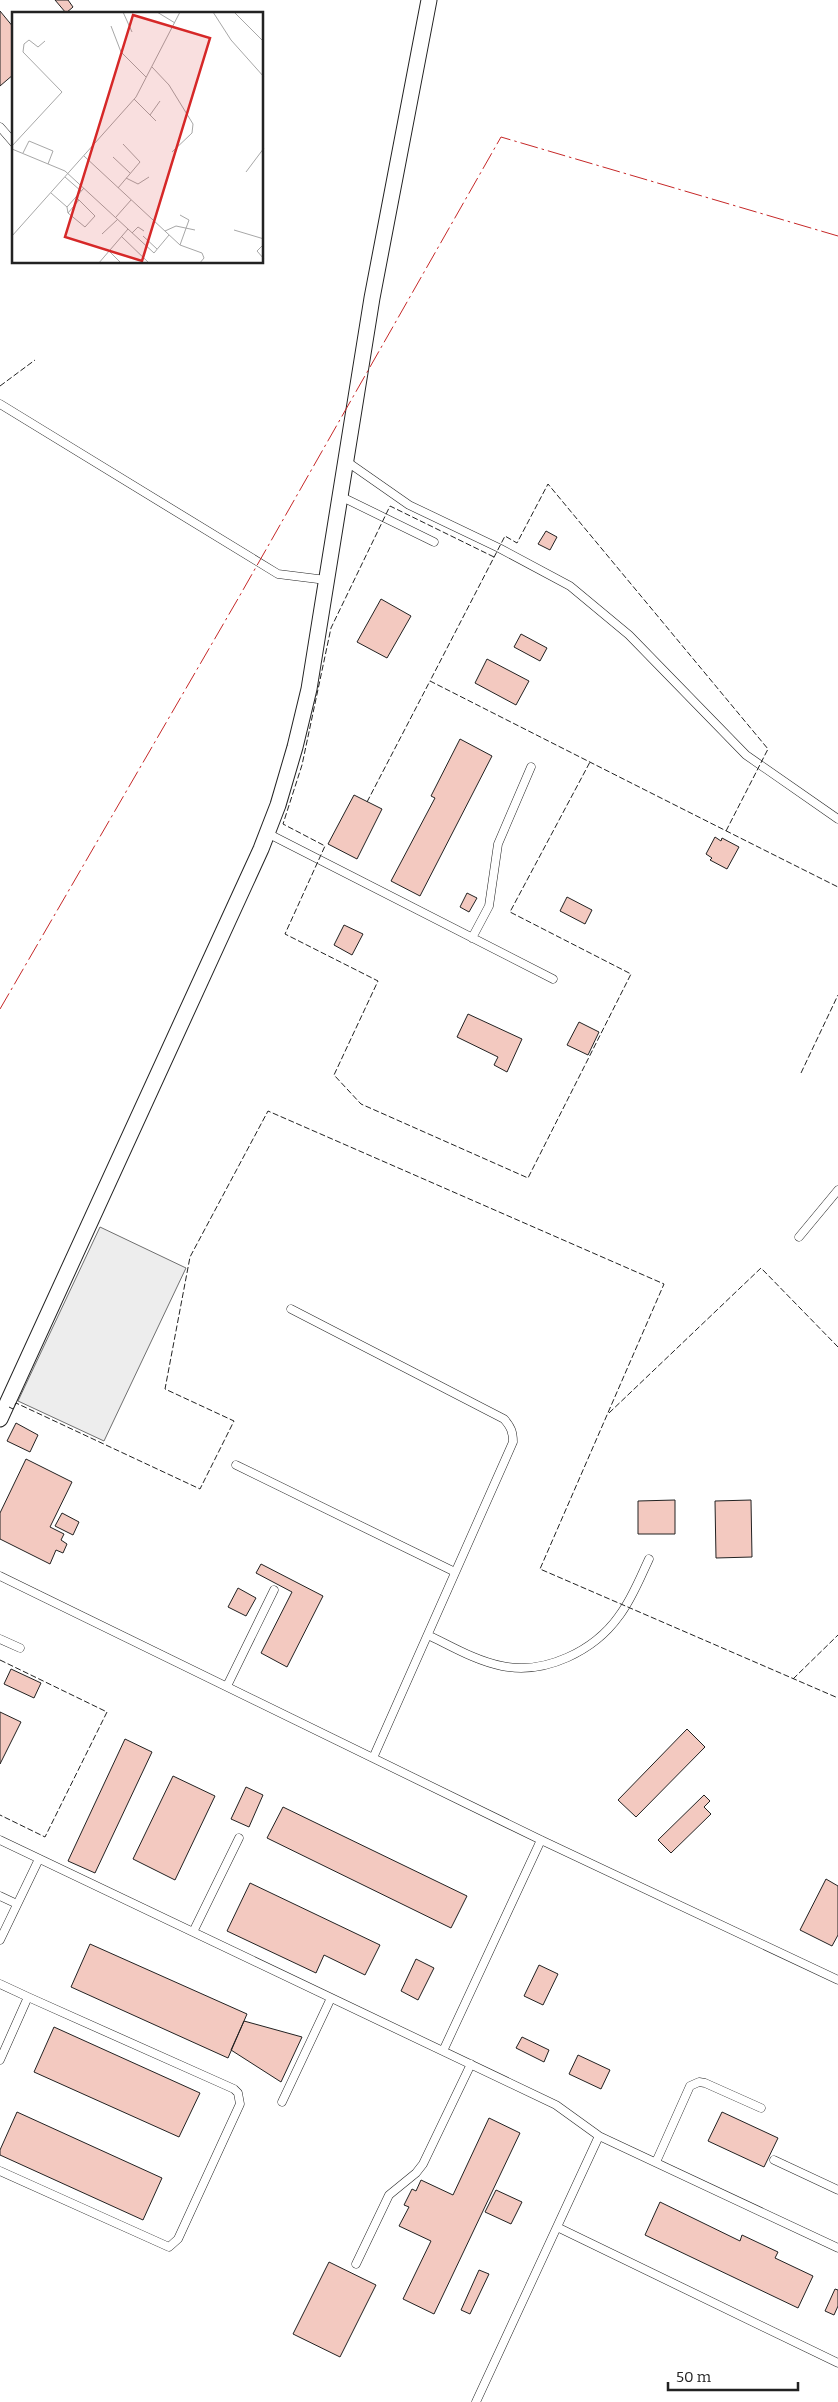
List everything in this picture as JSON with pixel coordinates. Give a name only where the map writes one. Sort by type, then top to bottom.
[{"type":"street","points":[[0,1419],[231,918],[267,833],[295,747],[307,699],[372,298],[429,0]]},
{"type":"lane","points":[[0,127],[12,142]]},
{"type":"lane","points":[[0,404],[278,574],[326,580]]},
{"type":"lane","points":[[346,461],[409,505],[498,548],[570,586],[629,636],[746,755],[838,819]]},
{"type":"lane","points":[[340,496],[434,542]]},
{"type":"lane","points":[[472,938],[489,906],[498,844],[531,767]]},
{"type":"lane","points":[[267,833],[553,979]]},
{"type":"lane","points":[[799,1237],[838,1190]]},
{"type":"lane","points":[[291,1309],[504,1420],[510,1426],[513,1442],[373,1758]]},
{"type":"lane","points":[[236,1465],[455,1572]]},
{"type":"lane","points":[[428,1635],[482,1660],[501,1666],[521,1668],[544,1665],[584,1648],[612,1625],[621,1615],[649,1559]]},
{"type":"lane","points":[[0,1576],[541,1840],[838,1980]]},
{"type":"lane","points":[[227,1686],[274,1590]]},
{"type":"lane","points":[[0,1639],[20,1648]]},
{"type":"lane","points":[[193,1932],[239,1838]]},
{"type":"lane","points":[[0,1840],[556,2104],[599,2136],[838,2248]]},
{"type":"lane","points":[[443,2051],[541,1840]]},
{"type":"lane","points":[[0,1940],[39,1859]]},
{"type":"lane","points":[[0,1896],[18,1904]]},
{"type":"lane","points":[[0,1984],[234,2089],[238,2093],[240,2104],[178,2239],[169,2247],[0,2170]]},
{"type":"lane","points":[[0,2060],[28,1997]]},
{"type":"lane","points":[[282,2102],[331,1998]]},
{"type":"lane","points":[[356,2264],[389,2195],[416,2173],[423,2164],[472,2064]]},
{"type":"lane","points":[[656,2162],[690,2086],[695,2083],[705,2083],[761,2108]]},
{"type":"lane","points":[[476,2402],[599,2136]]},
{"type":"lane","points":[[774,2160],[838,2190]]},
{"type":"lane","points":[[557,2227],[838,2362]]},
{"type":"shaded area","points":[[100,1227],[186,1268],[104,1441],[18,1401]]},
{"type":"building","points":[[55,0],[68,0],[73,7],[65,12]]},
{"type":"building","points":[[0,11],[12,26],[12,76],[0,86]]},
{"type":"building","points":[[546,531],[557,537],[550,550],[538,544]]},
{"type":"building","points":[[381,599],[411,616],[387,658],[357,642]]},
{"type":"building","points":[[521,634],[547,648],[540,661],[514,647]]},
{"type":"building","points":[[487,659],[529,681],[516,705],[475,683]]},
{"type":"building","points":[[460,739],[492,756],[420,896],[391,881],[435,798],[431,796]]},
{"type":"building","points":[[354,795],[382,809],[357,859],[328,844]]},
{"type":"building","points":[[715,837],[721,841],[722,838],[739,847],[727,869],[710,860],[712,858],[706,854]]},
{"type":"building","points":[[467,893],[477,898],[469,912],[460,907]]},
{"type":"building","points":[[567,897],[592,910],[585,924],[560,911]]},
{"type":"building","points":[[344,925],[363,934],[352,955],[334,945]]},
{"type":"building","points":[[468,1014],[522,1039],[507,1072],[494,1065],[498,1057],[457,1037]]},
{"type":"building","points":[[579,1022],[599,1032],[588,1055],[567,1045]]},
{"type":"building","points":[[16,1423],[38,1435],[30,1452],[7,1441]]},
{"type":"building","points":[[26,1459],[72,1482],[50,1527],[64,1534],[61,1540],[67,1544],[63,1553],[56,1550],[50,1564],[0,1539],[0,1513]]},
{"type":"building","points":[[675,1500],[675,1534],[638,1534],[638,1501]]},
{"type":"building","points":[[751,1500],[752,1557],[716,1558],[715,1501]]},
{"type":"building","points":[[62,1513],[79,1522],[73,1535],[55,1526]]},
{"type":"building","points":[[261,1564],[323,1596],[287,1667],[261,1653],[292,1592],[256,1573]]},
{"type":"building","points":[[238,1588],[256,1598],[246,1616],[228,1607]]},
{"type":"building","points":[[11,1669],[41,1683],[34,1698],[4,1684]]},
{"type":"building","points":[[0,1712],[21,1722],[0,1764]]},
{"type":"building","points":[[687,1729],[705,1747],[636,1817],[618,1800]]},
{"type":"building","points":[[125,1739],[152,1752],[95,1873],[68,1861]]},
{"type":"building","points":[[173,1776],[215,1796],[175,1880],[133,1859]]},
{"type":"building","points":[[246,1787],[263,1795],[249,1827],[231,1819]]},
{"type":"building","points":[[704,1795],[710,1801],[704,1807],[711,1814],[671,1853],[658,1840]]},
{"type":"building","points":[[283,1807],[467,1896],[451,1928],[267,1838]]},
{"type":"building","points":[[826,1879],[838,1886],[838,1935],[832,1946],[800,1930]]},
{"type":"building","points":[[250,1883],[380,1945],[365,1975],[324,1955],[316,1973],[227,1931]]},
{"type":"building","points":[[90,1944],[247,2014],[228,2058],[71,1987]]},
{"type":"building","points":[[416,1959],[434,1968],[418,2000],[401,1991]]},
{"type":"building","points":[[539,1965],[558,1974],[543,2005],[524,1996]]},
{"type":"building","points":[[244,2021],[302,2037],[281,2082],[231,2050]]},
{"type":"building","points":[[54,2027],[200,2093],[179,2137],[34,2072]]},
{"type":"building","points":[[522,2037],[549,2050],[544,2062],[516,2048]]},
{"type":"building","points":[[578,2055],[610,2070],[601,2089],[569,2074]]},
{"type":"building","points":[[17,2112],[162,2178],[143,2220],[0,2155],[0,2150]]},
{"type":"building","points":[[722,2112],[778,2138],[764,2167],[708,2141]]},
{"type":"building","points":[[489,2118],[520,2133],[434,2314],[403,2299],[431,2241],[399,2226],[409,2207],[404,2205],[412,2189],[416,2191],[421,2180],[453,2195]]},
{"type":"building","points":[[496,2190],[522,2202],[511,2224],[485,2212]]},
{"type":"building","points":[[660,2202],[740,2241],[742,2235],[778,2252],[775,2258],[813,2276],[798,2308],[645,2235]]},
{"type":"building","points":[[329,2262],[376,2285],[340,2357],[293,2334]]},
{"type":"building","points":[[479,2270],[489,2274],[470,2314],[461,2310]]},
{"type":"building","points":[[835,2289],[838,2290],[838,2306],[834,2315],[825,2311]]},
{"type":"fence","points":[[0,386],[35,360]]},
{"type":"fence","points":[[726,831],[768,749],[548,484],[517,543],[505,536],[430,681],[685,810],[736,836],[838,887]]},
{"type":"fence","points":[[494,557],[390,506],[331,628],[302,765],[283,824],[325,846],[285,934],[378,981],[334,1075],[361,1104],[528,1178],[631,974],[510,912],[590,762]]},
{"type":"fence","points":[[367,802],[430,681]]},
{"type":"fence","points":[[801,1073],[838,995]]},
{"type":"fence","points":[[9,1407],[13,1409],[16,1403],[200,1489],[234,1421],[165,1389],[190,1257],[268,1111],[664,1284],[540,1569],[838,1698]]},
{"type":"fence","points":[[609,1413],[761,1268],[838,1347]]},
{"type":"fence","points":[[793,1679],[838,1635]]},
{"type":"fence","points":[[0,1660],[107,1712],[45,1837],[0,1815]]},
{"type":"power","points":[[0,1009],[239,597],[501,137],[838,236]]}]
